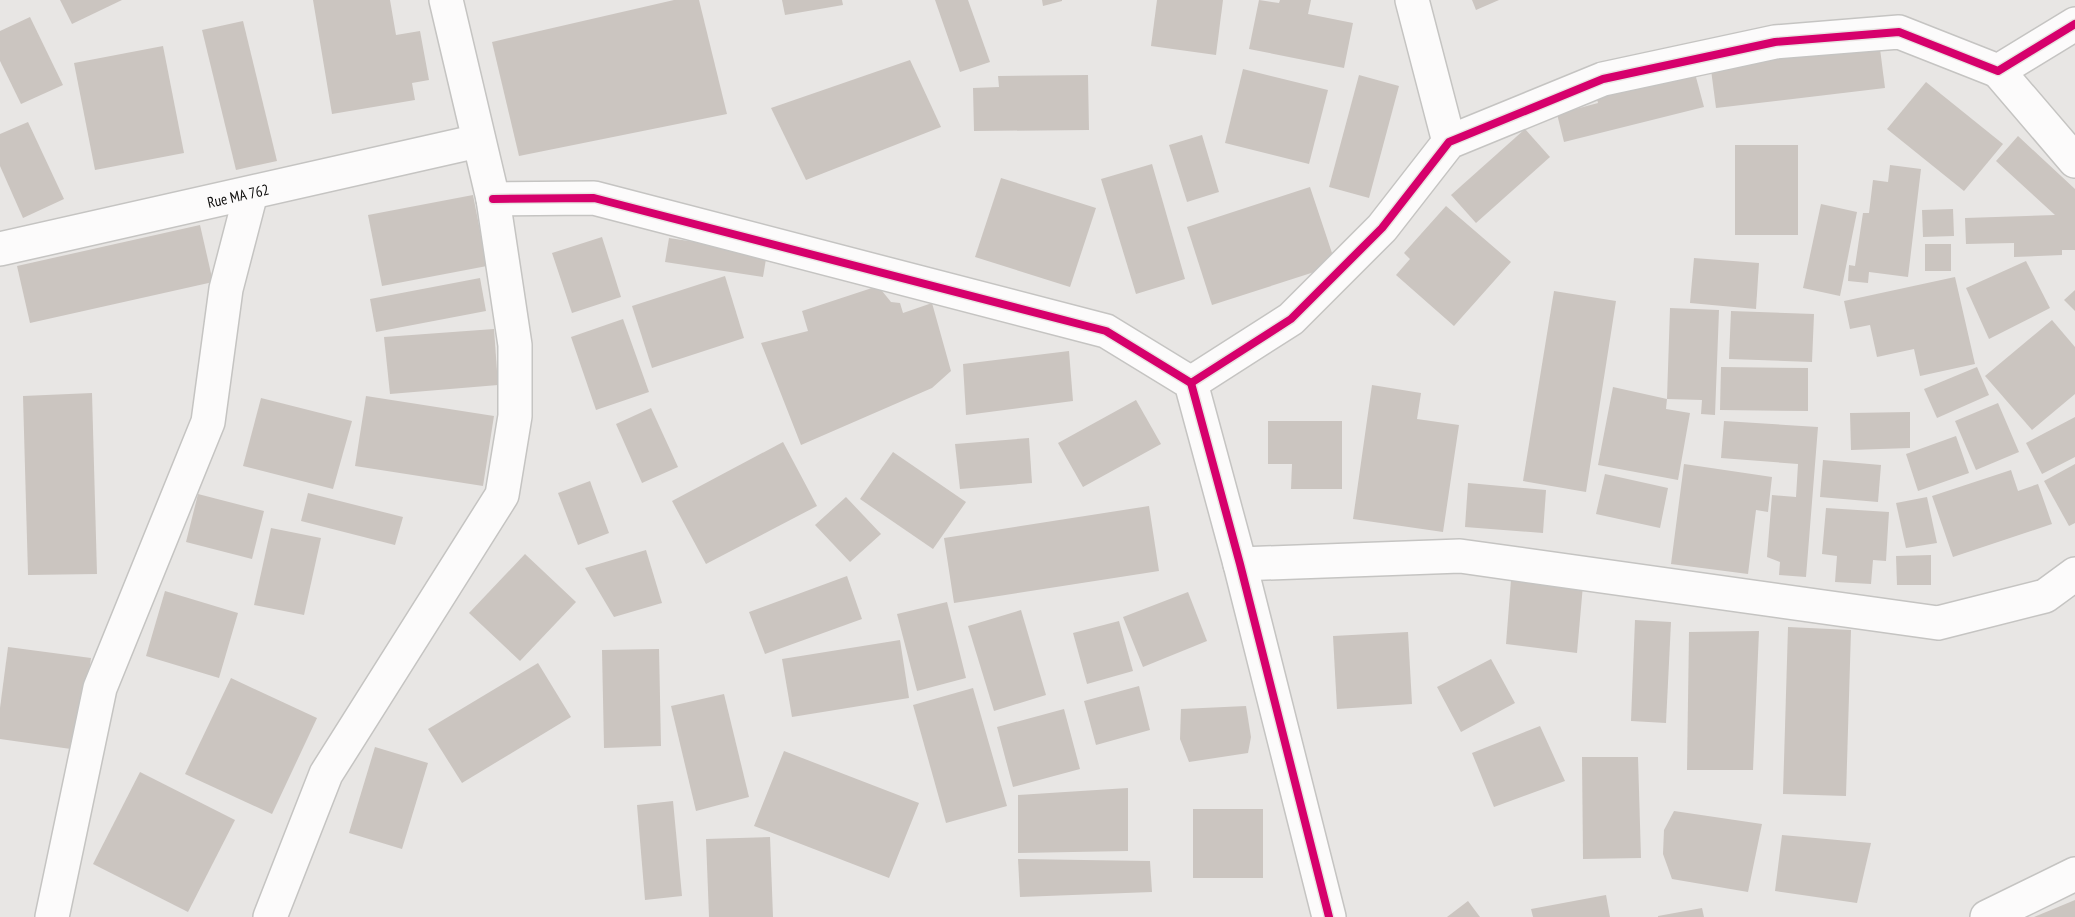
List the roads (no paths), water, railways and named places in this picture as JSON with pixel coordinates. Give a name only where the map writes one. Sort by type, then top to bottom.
[{"type":"street","points":[[270,917],[326,774],[502,495],[515,416],[515,345],[493,199],[446,0]]},
{"type":"street","points":[[1412,0],[1449,142]]},
{"type":"street","points":[[1998,72],[2075,24]]},
{"type":"street","points":[[1191,383],[1291,319],[1382,228],[1449,142],[1603,79],[1775,42],[1899,32],[1998,72],[2075,161]]},
{"type":"street","name":"Rue MA 762","points":[[0,249],[478,141]]},
{"type":"street","points":[[52,917],[100,688],[208,422],[226,289],[251,193]]},
{"type":"street","points":[[493,199],[594,198],[1106,331],[1191,383],[1240,564],[1329,917]]},
{"type":"street","points":[[1240,564],[1460,556],[1938,623],[2045,596],[2075,574]]},
{"type":"street","points":[[1987,917],[2075,874]]}]
